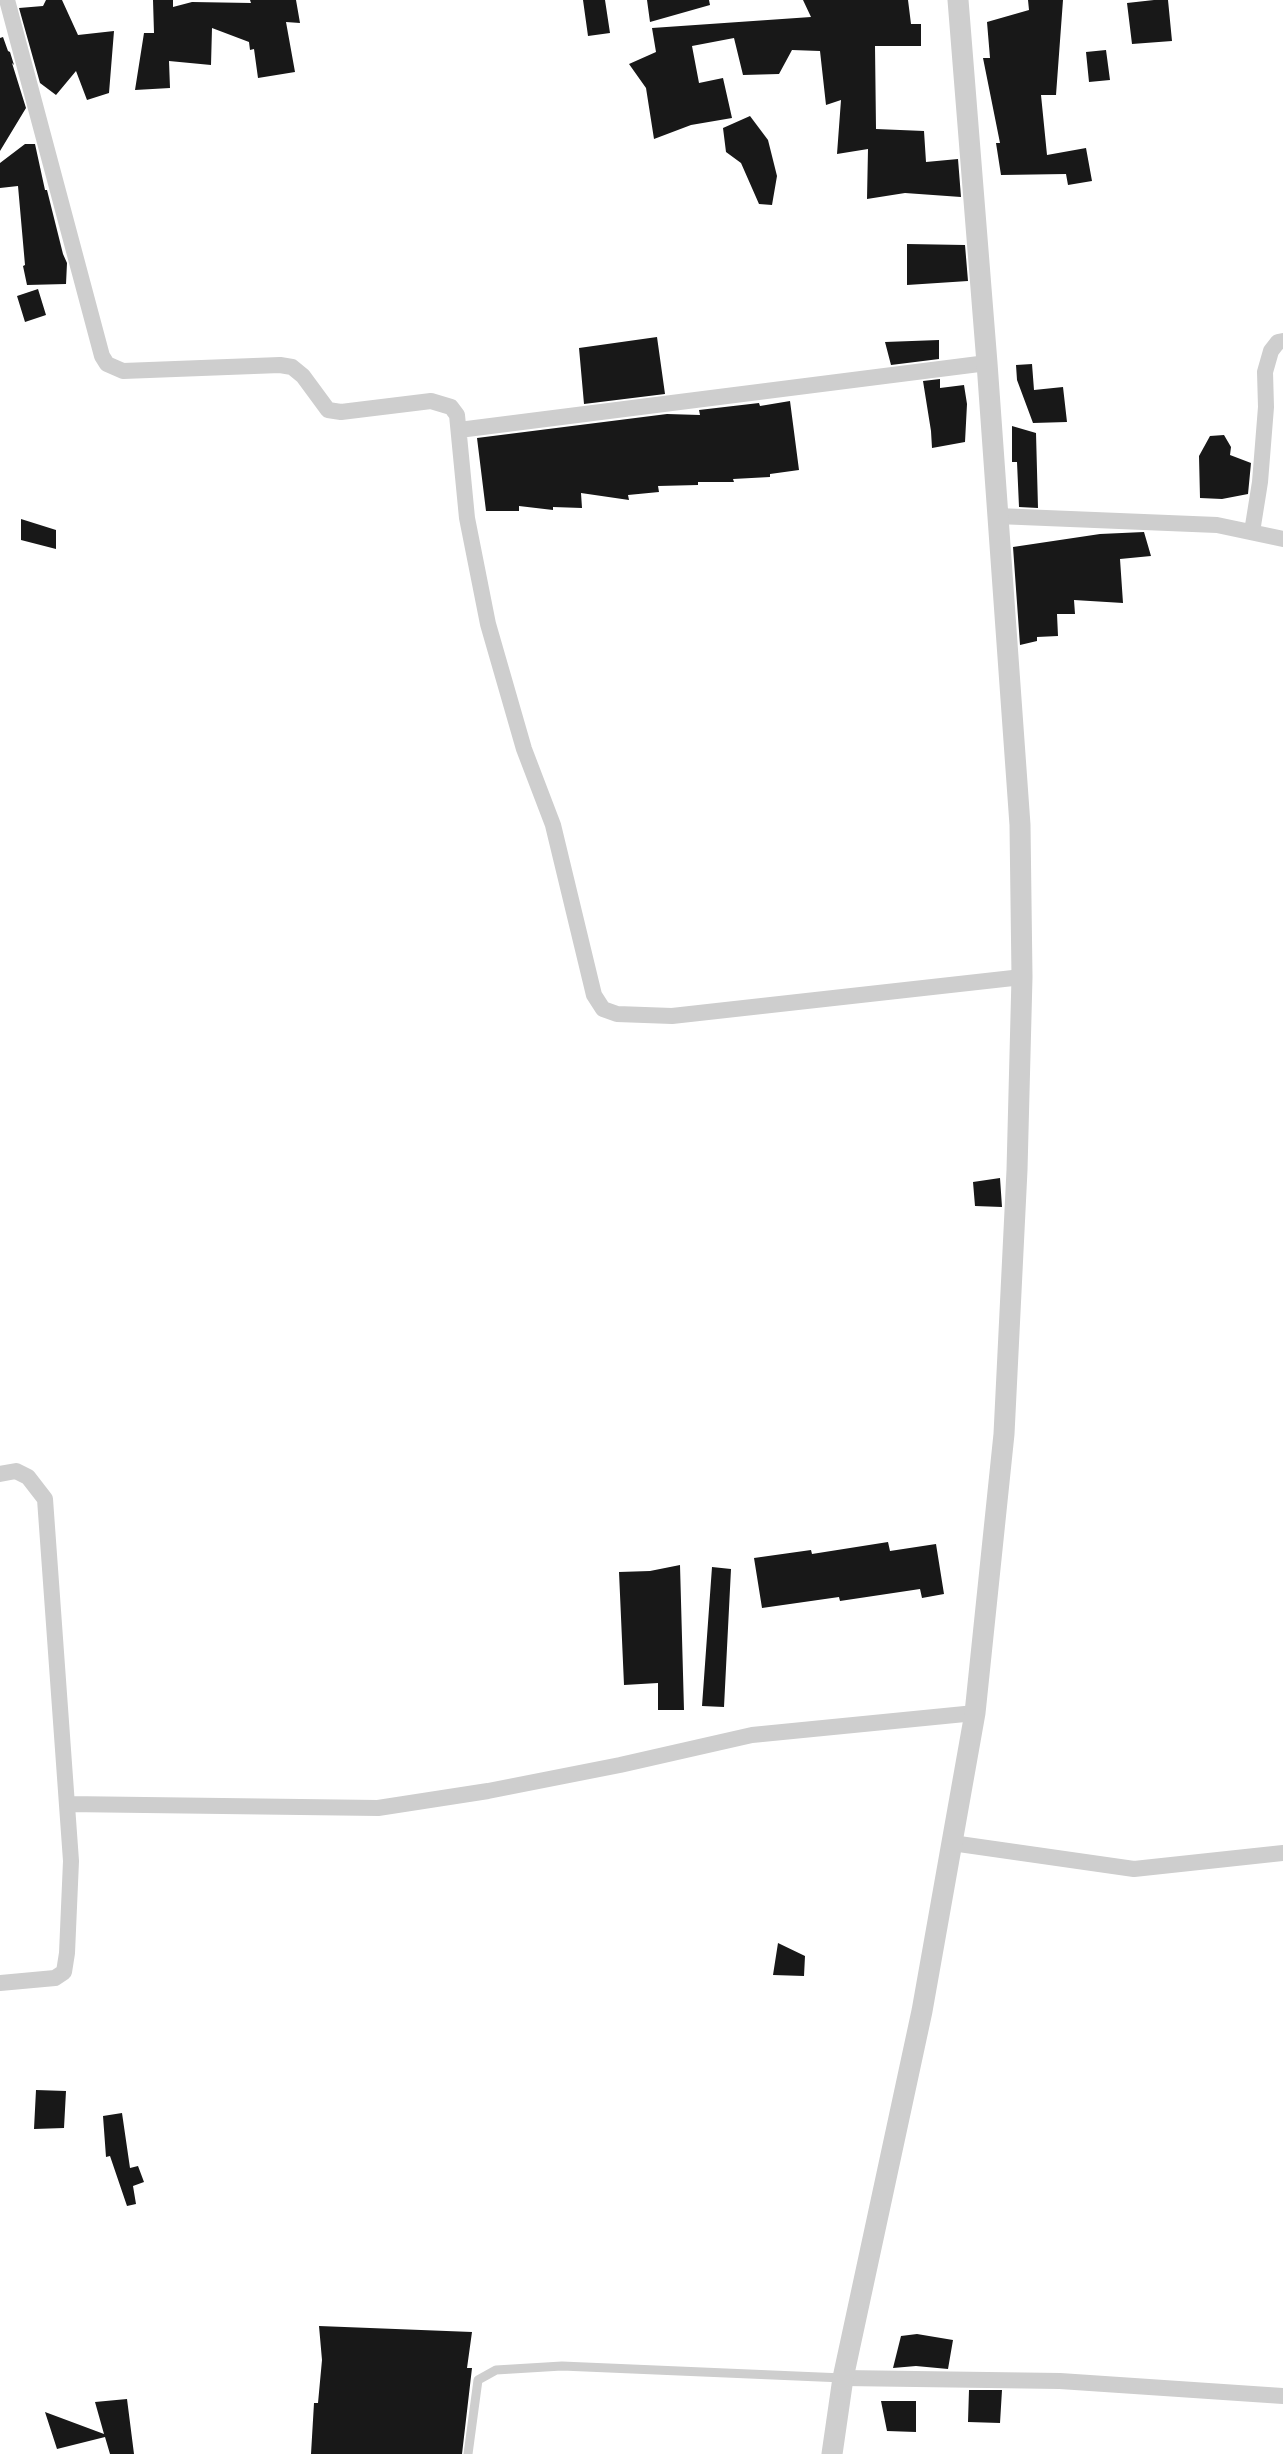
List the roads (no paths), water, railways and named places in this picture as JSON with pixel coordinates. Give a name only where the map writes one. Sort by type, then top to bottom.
[{"type":"street","points":[[7,0],[99,346],[107,364],[123,371],[268,365],[292,367],[303,376],[328,410],[341,412],[431,401],[444,404],[454,411],[459,430],[467,518],[488,624],[524,749],[553,824],[594,995],[603,1009],[617,1014],[672,1016],[1022,977]]},
{"type":"street","points":[[832,2454],[843,2378],[922,2011],[975,1713],[1004,1434],[1017,1180],[1022,977],[1020,825],[987,363],[958,0]]},
{"type":"street","points":[[1252,532],[1260,482],[1266,407],[1265,372],[1271,351],[1278,342],[1283,340]]},
{"type":"street","points":[[459,430],[987,363]]},
{"type":"street","points":[[997,516],[1216,525],[1283,539]]},
{"type":"street","points":[[0,1474],[16,1470],[28,1476],[44,1499],[71,1861],[68,1954],[64,1972],[55,1978],[0,1983]]},
{"type":"street","points":[[67,1804],[378,1808],[488,1791],[752,1735],[975,1713]]},
{"type":"street","points":[[952,1843],[1134,1869],[1283,1853]]},
{"type":"street","points":[[843,2378],[1060,2381],[1283,2396]]},
{"type":"lane","points":[[468,2454],[478,2380],[496,2370],[562,2366],[843,2378]]}]
